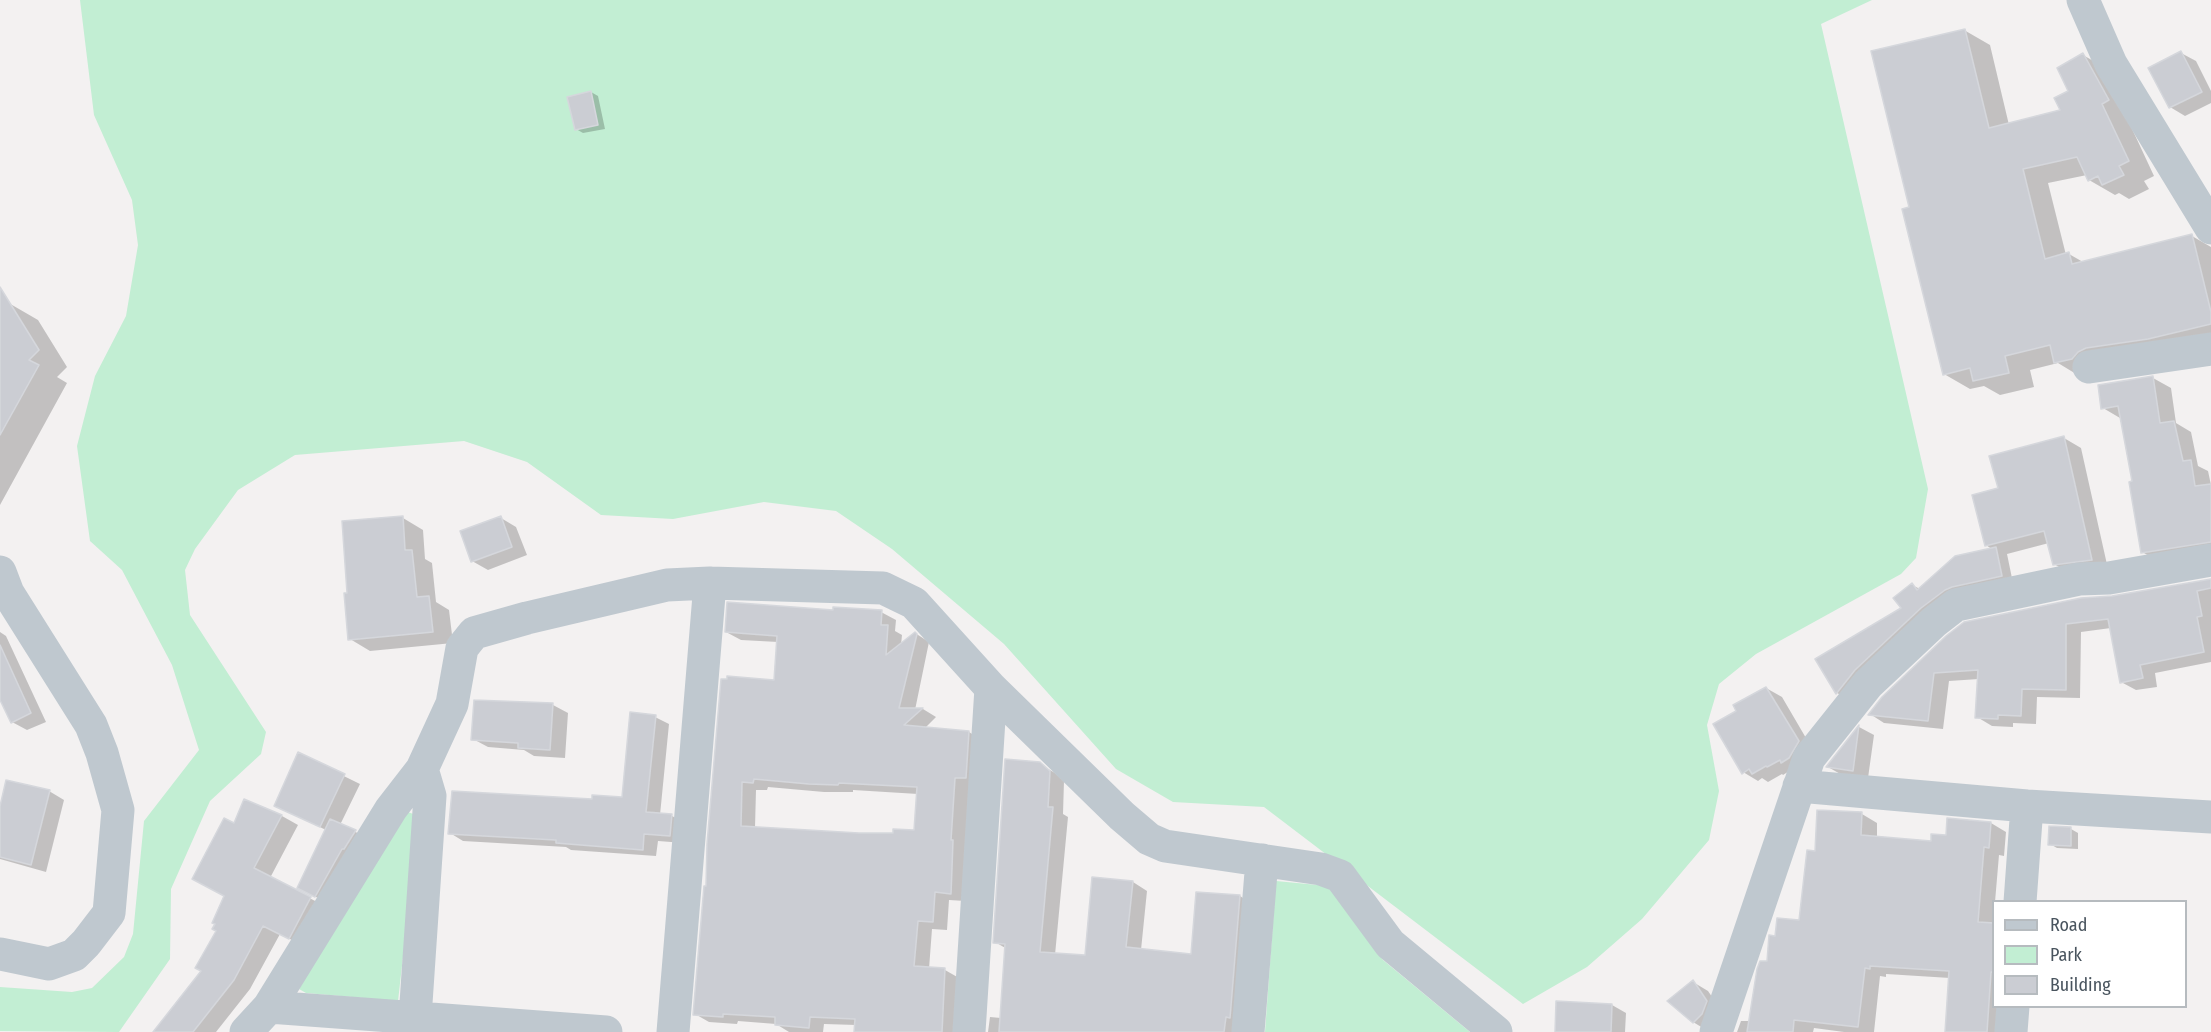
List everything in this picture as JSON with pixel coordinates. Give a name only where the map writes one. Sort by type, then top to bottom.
[{"type":"street","points":[[2083,0],[2110,64],[2211,228]]},
{"type":"street","points":[[2089,367],[2211,349]]},
{"type":"street","points":[[1716,1032],[1809,758],[1868,684],[1934,622],[1956,605],[2079,579],[2109,578],[2211,560]]},
{"type":"street","points":[[0,572],[8,593],[91,725],[102,753],[118,810],[109,913],[86,943],[74,955],[49,964],[0,954]]},
{"type":"street","points":[[673,1032],[710,583]]},
{"type":"street","points":[[246,1032],[269,1007],[391,809],[422,770],[452,704],[462,648],[474,633],[667,585],[710,583],[883,588],[914,603],[991,688],[1122,816],[1149,839],[1165,846],[1321,869],[1340,876],[1390,944],[1496,1032]]},
{"type":"street","points":[[969,1032],[991,688]]},
{"type":"street","points":[[415,1018],[430,796],[422,770]]},
{"type":"street","points":[[1799,786],[2027,806],[2211,817]]},
{"type":"street","points":[[2020,900],[2027,806]]},
{"type":"street","points":[[1248,1032],[1262,860]]},
{"type":"street","points":[[269,1007],[606,1032]]},
{"type":"street","points":[[2011,1032],[2013,1008]]},
{"type":"green space","points":[[80,0],[1872,0],[1821,24],[1928,489],[1916,558],[1901,574],[1756,654],[1719,684],[1707,725],[1719,791],[1709,840],[1642,919],[1587,967],[1523,1004],[1264,807],[1173,802],[1116,769],[1004,644],[892,549],[836,511],[764,502],[673,519],[601,515],[527,462],[464,441],[295,455],[238,490],[195,549],[185,570],[190,615],[266,732],[261,754],[210,801],[171,889],[170,959],[119,1032],[0,1031],[0,987],[72,992],[92,988],[124,957],[133,934],[144,821],[199,750],[172,665],[122,570],[90,541],[77,446],[95,376],[126,316],[138,245],[132,200],[94,115]]},
{"type":"green space","points":[[402,810],[419,816],[398,1001],[306,993],[299,989]]},
{"type":"green space","points":[[1276,881],[1328,886],[1383,960],[1470,1032],[1265,1032]]},
{"type":"building","points":[[1965,29],[1989,128],[2060,110],[2054,98],[2068,91],[2057,68],[2083,53],[2109,100],[2102,104],[2129,161],[2119,166],[2124,175],[2102,185],[2098,176],[2088,181],[2077,157],[2023,169],[2045,259],[2069,252],[2072,264],[2192,234],[2211,312],[2211,324],[2148,339],[2086,348],[2072,359],[2054,363],[2050,345],[2005,356],[2009,373],[1973,381],[1970,368],[1943,375],[1902,209],[1909,207],[1871,51]]},
{"type":"building","points":[[2181,51],[2202,92],[2169,108],[2148,68]]},
{"type":"building","points":[[591,91],[598,125],[575,130],[567,97]]},
{"type":"building","points":[[0,287],[39,350],[29,360],[39,365],[0,435]]},
{"type":"building","points":[[2153,376],[2160,423],[2174,421],[2183,461],[2191,460],[2195,486],[2211,484],[2211,542],[2141,553],[2129,482],[2132,481],[2118,406],[2101,409],[2098,385]]},
{"type":"building","points":[[2064,436],[2092,560],[2053,565],[2044,531],[1985,546],[1972,495],[1998,488],[1989,456]]},
{"type":"building","points":[[403,516],[405,550],[412,550],[417,597],[429,596],[433,632],[348,640],[342,521]]},
{"type":"building","points":[[501,516],[512,547],[471,562],[460,531]]},
{"type":"building","points":[[1996,547],[2002,576],[1945,590],[1921,608],[1855,670],[1836,694],[1815,659],[1901,608],[1893,598],[1912,583],[1917,590],[1955,556]]},
{"type":"building","points":[[2211,579],[2211,588],[2197,591],[2202,616],[2197,617],[2204,652],[2140,665],[2143,678],[2120,683],[2108,619],[2066,624],[2066,690],[2022,689],[2021,716],[1998,715],[1998,719],[1975,718],[1978,670],[1934,673],[1928,721],[1868,715],[1882,697],[1946,636],[1964,622],[2081,598],[2112,596]]},
{"type":"building","points":[[727,602],[833,610],[833,607],[882,610],[881,625],[888,625],[886,655],[915,632],[917,634],[899,708],[923,708],[904,725],[969,731],[966,778],[955,778],[951,840],[953,840],[951,894],[935,892],[933,922],[918,921],[914,966],[945,968],[942,1032],[854,1032],[855,1019],[810,1017],[809,1028],[775,1025],[775,1017],[693,1015],[704,886],[706,886],[707,844],[721,679],[727,679],[727,676],[774,680],[777,636],[725,632]],"holes":[[[754,779],[838,785],[839,783],[917,787],[914,830],[893,829],[893,833],[859,833],[741,826],[742,782],[753,783]]]},
{"type":"building","points":[[0,645],[31,713],[11,723],[0,700]]},
{"type":"building","points":[[1766,687],[1799,741],[1789,758],[1781,763],[1780,760],[1752,774],[1749,769],[1742,774],[1713,724],[1736,711],[1733,705]]},
{"type":"building","points":[[474,700],[553,703],[550,750],[518,748],[518,743],[471,740]]},
{"type":"building","points":[[630,712],[656,715],[646,812],[672,814],[670,836],[644,834],[643,850],[556,843],[556,840],[448,834],[452,791],[592,799],[592,795],[622,797]]},
{"type":"building","points":[[1859,725],[1853,771],[1826,767]]},
{"type":"building","points":[[298,752],[345,774],[320,827],[274,806]]},
{"type":"building","points":[[1005,759],[1040,762],[1050,771],[1048,807],[1053,807],[1040,952],[1085,955],[1092,877],[1133,881],[1126,947],[1191,954],[1196,892],[1240,895],[1230,1018],[1226,1017],[1224,1032],[999,1032],[1005,944],[993,943]]},
{"type":"building","points":[[6,780],[50,790],[31,865],[0,857],[0,806]]},
{"type":"building","points":[[244,799],[282,815],[254,868],[311,897],[289,939],[263,926],[234,980],[193,1032],[153,1032],[201,971],[195,968],[216,931],[212,929],[215,924],[212,923],[224,896],[192,879],[224,818],[234,823]]},
{"type":"building","points":[[1817,810],[1862,812],[1861,835],[1931,841],[1931,834],[1946,835],[1947,818],[1991,822],[1989,848],[1984,847],[1978,922],[1992,923],[1992,972],[1987,1032],[1945,1032],[1949,971],[1870,966],[1870,969],[1865,968],[1858,1027],[1794,1020],[1793,1032],[1747,1032],[1757,969],[1760,961],[1767,961],[1769,935],[1775,936],[1777,918],[1799,920],[1807,850],[1815,851]]},
{"type":"building","points":[[330,819],[356,830],[342,849],[315,897],[297,888]]},
{"type":"building","points":[[2049,826],[2071,827],[2071,846],[2048,845]]},
{"type":"building","points":[[1693,980],[1707,1001],[1702,1014],[1693,1023],[1667,1001]]},
{"type":"building","points":[[1556,1001],[1612,1004],[1611,1032],[1555,1032]]}]
